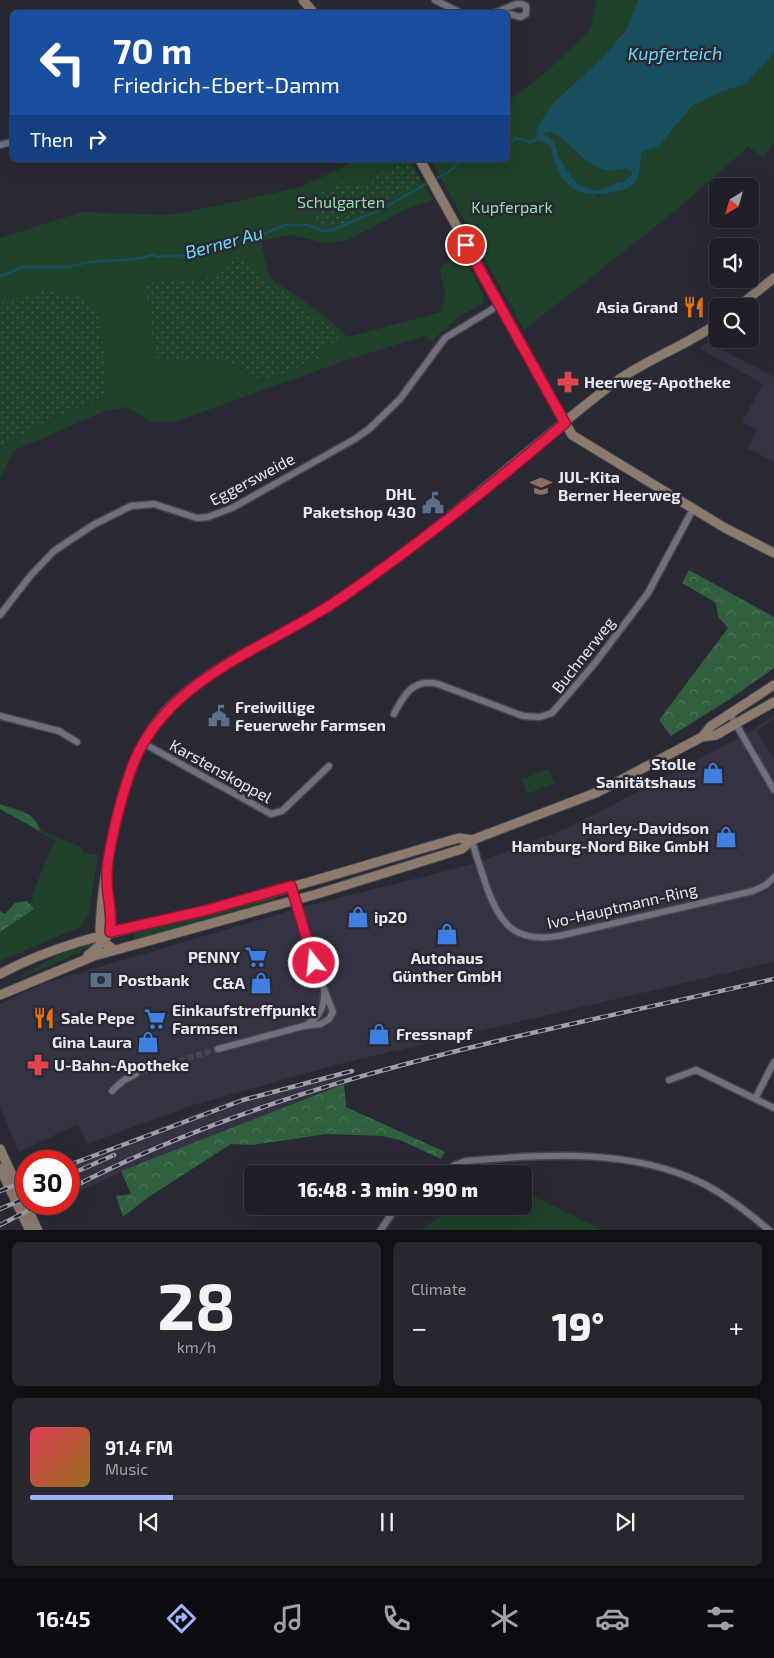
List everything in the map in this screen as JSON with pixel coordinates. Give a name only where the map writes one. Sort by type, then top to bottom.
[{"type":"street","points":[[303,0],[311,10]]},
{"type":"street","points":[[435,0],[455,10]]},
{"type":"street","points":[[503,10],[517,1],[522,1],[526,6],[527,11],[521,17],[510,14]]},
{"type":"street","points":[[421,162],[565,423],[579,440],[693,509],[774,553]]},
{"type":"street","points":[[749,298],[774,278]]},
{"type":"street","name":"Eggersweide","points":[[0,615],[32,575],[54,552],[94,526],[131,506],[154,504],[197,518],[208,517],[232,508],[355,439],[369,429],[400,399],[445,338],[499,305]]},
{"type":"street","points":[[114,950],[102,938],[106,880],[112,846],[129,775],[143,743],[163,714],[186,693],[356,588],[622,377],[688,343],[709,329]]},
{"type":"street","name":"Buchnerweg","points":[[394,714],[409,689],[428,682],[523,716],[540,717],[552,713],[595,663],[648,593],[693,509]]},
{"type":"street","points":[[702,737],[711,726],[774,685]]},
{"type":"street","points":[[0,995],[114,950],[294,900],[462,849],[472,840],[598,792],[702,737],[716,735],[736,725],[774,702]]},
{"type":"street","points":[[730,714],[774,790]]},
{"type":"street","points":[[0,716],[59,731],[77,742]]},
{"type":"street","name":"Karstenskoppel","points":[[143,743],[271,814],[282,812],[329,766]]},
{"type":"street","points":[[78,963],[110,932],[207,910],[459,838],[472,840]]},
{"type":"street","name":"Ivo-Hauptmann-Ring","points":[[472,840],[496,912],[510,928],[523,935],[537,938],[559,936],[753,891],[766,885],[774,878]]},
{"type":"street","points":[[106,880],[112,916],[110,932]]},
{"type":"street","points":[[218,1049],[304,1026],[321,1024],[329,1019],[333,1010],[324,991],[291,886]]},
{"type":"street","points":[[0,974],[47,953],[102,938]]},
{"type":"street","points":[[315,1020],[323,1005],[324,991]]},
{"type":"street","points":[[304,1026],[315,1020],[329,1019]]},
{"type":"street","points":[[755,1099],[774,1062]]},
{"type":"street","points":[[669,1080],[696,1070],[774,1108]]},
{"type":"street","points":[[112,1091],[124,1080],[136,1074]]},
{"type":"street","points":[[455,1165],[466,1161],[544,1154],[604,1158],[656,1167],[704,1184],[752,1215],[770,1230]]},
{"type":"street","points":[[1,1155],[38,1230]]},
{"type":"street","points":[[0,1168],[30,1230]]},
{"type":"street","points":[[380,1230],[391,1215]]},
{"type":"shaded area","points":[[708,342],[709,348],[719,348],[774,377],[774,462],[747,448],[758,430],[742,422],[763,384],[699,348]]},
{"type":"shaded area","points":[[774,715],[774,719],[757,731],[774,760],[774,962],[339,1064],[190,1106],[87,1144],[78,1124],[23,1150],[18,1150],[0,1108],[0,1004],[41,984],[303,907],[473,864],[567,828],[659,781],[754,729]]},
{"type":"shaded area","points":[[340,1072],[344,1084],[131,1167],[80,1192],[80,1159],[223,1103]]},
{"type":"green space","name":"Kupferpark","points":[[597,0],[638,0],[626,30],[601,59],[551,105],[537,139],[551,146],[556,166],[560,173],[572,183],[598,197],[619,191],[631,185],[638,173],[642,152],[658,147],[692,106],[721,92],[745,84],[768,61],[774,52],[774,143],[763,157],[748,147],[713,178],[709,178],[709,181],[674,212],[524,330],[432,162],[510,162],[510,100],[544,74],[590,30]]},
{"type":"green space","points":[[550,132],[596,167],[604,170],[628,169],[631,170],[632,175],[624,181],[603,189],[592,190],[580,185],[572,178],[558,156],[555,143],[544,134]]},
{"type":"green space","points":[[354,162],[411,162],[433,200],[409,208],[348,240],[326,243],[291,235],[261,241],[269,277],[324,315],[348,337],[441,312],[445,294],[440,270],[442,266],[462,254],[484,296],[483,303],[456,319],[432,341],[424,336],[347,360],[177,421],[151,422],[126,407],[105,411],[13,451],[0,479],[0,449],[30,429],[107,396],[5,301],[0,304],[0,238],[82,212],[169,215],[301,187]],"holes":[[[211,277],[321,359],[263,381],[228,361],[176,362],[145,283]]]},
{"type":"green space","name":"Schulgarten","points":[[401,162],[411,162],[422,182],[344,223],[325,227],[318,222],[307,202],[338,182],[360,186]]},
{"type":"green space","points":[[233,254],[342,336],[316,355],[321,359],[263,381],[228,361],[176,362],[155,357],[145,283],[211,277]]},
{"type":"green space","points":[[45,291],[77,295],[100,310],[107,396],[30,429],[0,449],[0,304]]},
{"type":"green space","points":[[689,570],[774,617],[774,668],[730,699],[671,736],[659,720],[728,628],[718,617],[716,603],[682,583]]},
{"type":"green space","points":[[549,769],[555,783],[527,794],[522,779]]},
{"type":"green space","points":[[0,804],[22,810],[44,832],[81,847],[84,853],[98,855],[88,915],[80,927],[0,961],[0,911],[5,914],[15,903],[27,901],[29,903],[34,899],[32,896],[46,860],[56,841],[0,809]]},
{"type":"green space","points":[[0,804],[29,815],[40,831],[0,809]]},
{"type":"green space","points":[[275,895],[276,901],[134,940],[135,930],[223,910]]},
{"type":"green space","points":[[27,901],[34,909],[0,932],[0,911],[5,914],[15,903]]},
{"type":"green space","points":[[98,940],[83,951],[0,988],[65,951]]},
{"type":"green space","points":[[344,1084],[346,1107],[445,1152],[441,1159],[400,1140],[382,1136],[327,1134],[253,1145],[231,1144],[147,1198],[123,1217],[116,1196],[131,1194],[121,1171]]},
{"type":"green space","points":[[532,1195],[602,1230],[422,1230],[441,1215],[532,1215]]},
{"type":"water","name":"Kupferteich","points":[[638,0],[774,0],[774,52],[768,61],[745,84],[721,92],[692,106],[658,147],[642,152],[638,175],[631,186],[614,192],[589,194],[579,191],[563,179],[554,159],[551,146],[537,139],[536,130],[551,105],[601,59],[626,30]],"holes":[[[550,132],[596,167],[607,171],[628,169],[631,170],[632,175],[624,181],[603,189],[592,190],[580,185],[572,178],[558,156],[555,143],[544,134]]]},
{"type":"waterway","name":"Berner Au","points":[[510,144],[515,138],[531,142],[537,139]]},
{"type":"waterway","name":"Berner Au","points":[[434,180],[451,170],[458,162]]},
{"type":"waterway","name":"Berner Au","points":[[0,276],[23,267],[68,267],[89,262],[137,259],[153,255],[157,257],[186,255],[190,250],[207,249],[236,238],[257,237],[285,225],[307,225],[324,231],[332,230],[382,209],[429,182]]},
{"type":"tunnel","points":[[136,1074],[218,1049]]},
{"type":"railway","points":[[80,1184],[152,1150],[238,1116],[325,1087],[414,1062],[504,1040],[774,979]]},
{"type":"railway","points":[[80,1161],[243,1100],[352,1071]]},
{"type":"railway","points":[[80,1170],[114,1155]]},
{"type":"railway","points":[[0,1191],[15,1185]]},
{"type":"railway","points":[[0,1209],[15,1203]]},
{"type":"railway","points":[[0,1225],[20,1215]]},
{"type":"place","name":"Asia Grand","points":[[694,307]]},
{"type":"place","name":"Heerweg-Apotheke","points":[[568,382]]},
{"type":"place","name":"JUL-Kita Berner Heerweg","points":[[541,486]]},
{"type":"place","name":"DHL Paketshop 430","points":[[433,503]]},
{"type":"place","name":"Freiwillige Feuerwehr Farmsen","points":[[219,716]]},
{"type":"place","name":"Stolle Sanitätshaus","points":[[713,773]]},
{"type":"place","name":"Harley-Davidson Hamburg-Nord Bike GmbH","points":[[726,837]]},
{"type":"place","name":"ip20","points":[[358,917]]},
{"type":"place","name":"Autohaus Günther GmbH","points":[[447,934]]},
{"type":"place","name":"PENNY","points":[[256,957]]},
{"type":"place","name":"Postbank","points":[[101,980]]},
{"type":"place","name":"C&A","points":[[261,983]]},
{"type":"place","name":"Sale Pepe","points":[[44,1018]]},
{"type":"place","name":"Einkaufstreffpunkt Farmsen","points":[[155,1019]]},
{"type":"place","name":"Fressnapf","points":[[379,1034]]},
{"type":"place","name":"Gina Laura","points":[[148,1042]]},
{"type":"place","name":"U-Bahn-Apotheke","points":[[38,1065]]},
{"type":"route","points":[[314,963],[291,886],[207,910],[110,932],[112,916],[106,880],[112,846],[129,775],[135,760],[153,727],[179,698],[192,688],[343,597],[414,544],[565,423],[466,245]]}]
